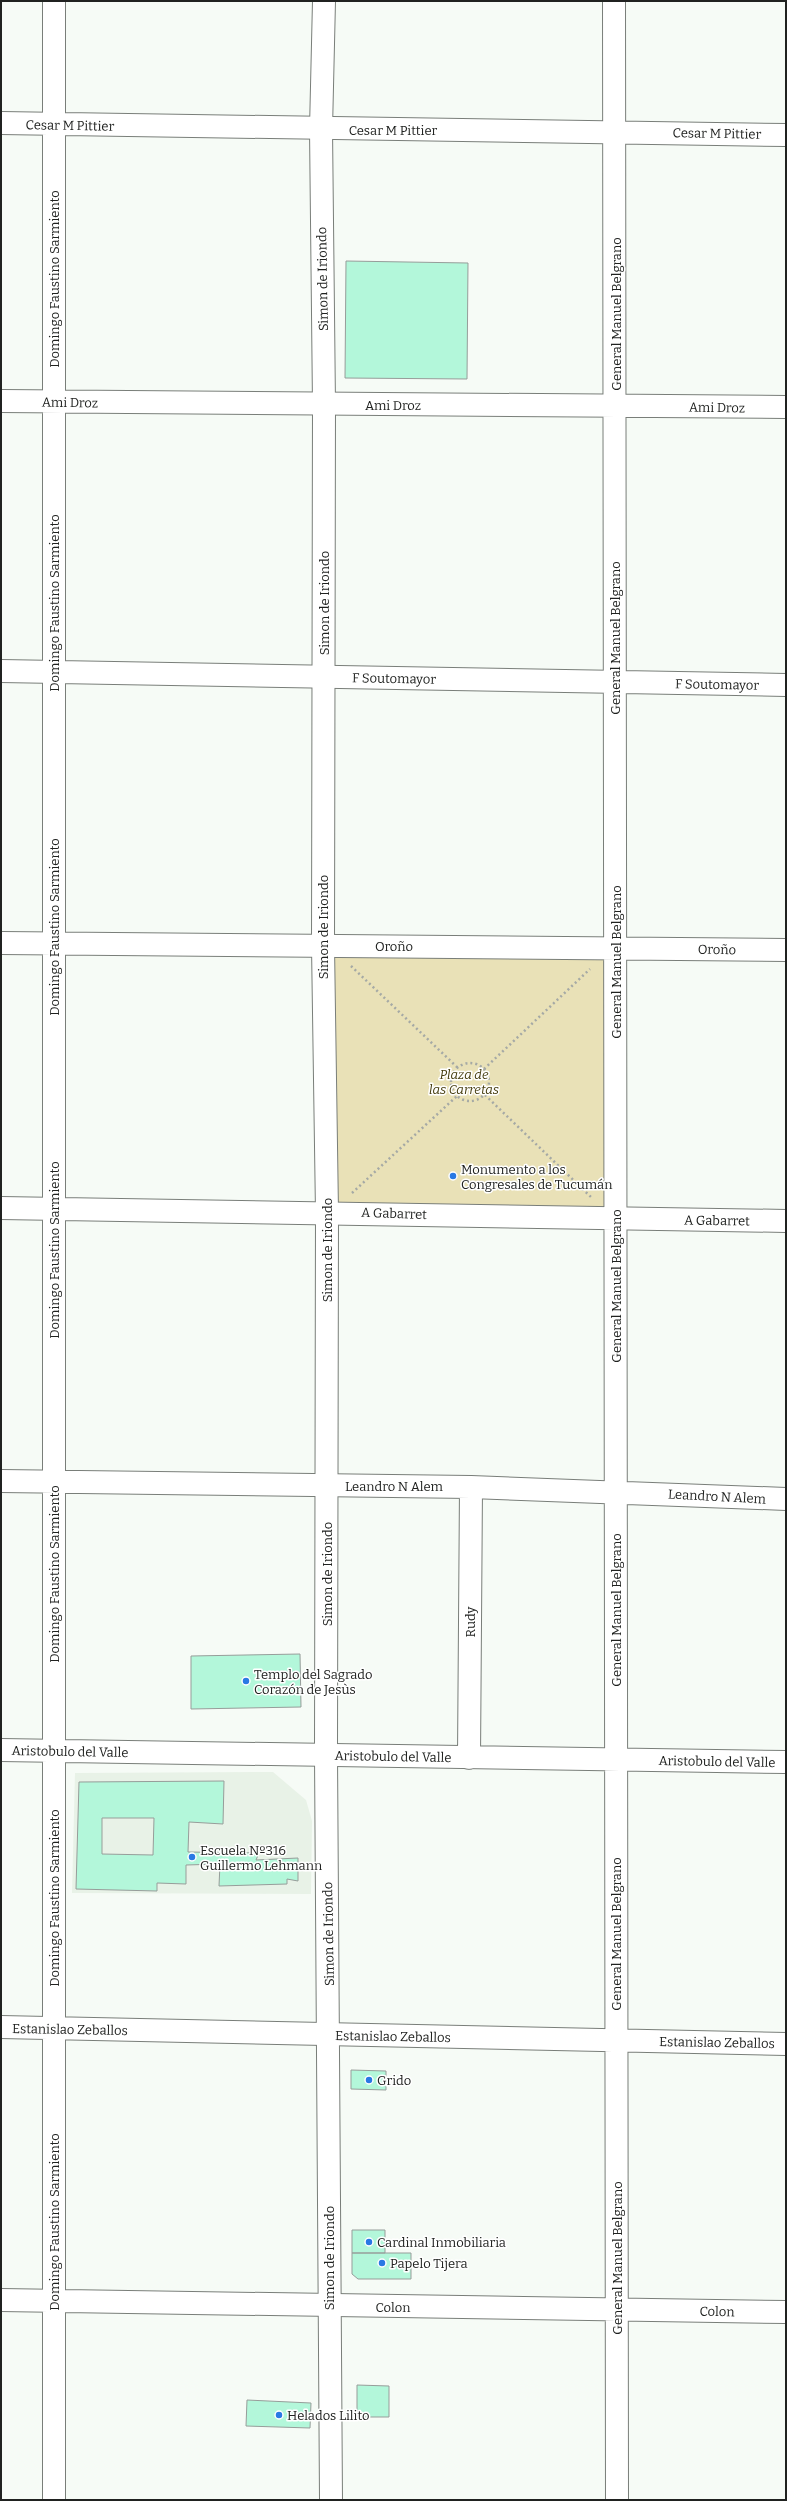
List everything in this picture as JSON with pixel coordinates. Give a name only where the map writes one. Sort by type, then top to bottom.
[{"type":"street","name":"Domingo Faustino Sarmiento","points":[[54,1],[54,2500]]},
{"type":"street","name":"Simon de Iriondo","points":[[324,1],[321,129],[324,404],[322,946],[327,1212],[326,1755],[331,2500]]},
{"type":"street","name":"General Manuel Belgrano","points":[[614,1],[616,132],[617,2500]]},
{"type":"street","name":"Cesar M Pittier","points":[[1,123],[786,135]]},
{"type":"street","name":"Ami Droz","points":[[1,401],[786,407]]},
{"type":"street","name":"F Soutomayor","points":[[1,671],[786,685]]},
{"type":"street","name":"Oroño","points":[[1,943],[786,950]]},
{"type":"street","name":"A Gabarret","points":[[1,1208],[327,1212],[616,1219],[786,1221]]},
{"type":"street","name":"Leandro N Alem","points":[[1,1481],[471,1487],[616,1491],[786,1499]]},
{"type":"street","name":"Rudy","points":[[469,1758],[471,1487]]},
{"type":"street","name":"Aristobulo del Valle","points":[[1,1750],[786,1762]]},
{"type":"street","name":"Estanislao Zeballos","points":[[1,2027],[786,2044]]},
{"type":"street","name":"Colon","points":[[1,2300],[329,2307],[786,2312]]},
{"type":"path","points":[[345,960],[458,1068]]},
{"type":"path","points":[[484,1069],[594,966]]},
{"type":"path","points":[[470,1063],[484,1069],[490,1083],[485,1095],[475,1101],[468,1102],[457,1096],[453,1091],[451,1079],[458,1068],[470,1063]]},
{"type":"path","points":[[485,1095],[594,1200]]},
{"type":"path","points":[[346,1199],[457,1096]]},
{"type":"shaded area","name":"Escuela Nº316 Guillermo Lehmann","points":[[273,1772],[306,1800],[312,1821],[311,1894],[72,1893],[75,1773]]},
{"type":"green space","name":"Plaza de las Carretas","points":[[323,946],[616,947],[616,1219],[327,1212]]},
{"type":"building","points":[[346,261],[468,263],[467,379],[345,378]]},
{"type":"building","name":"Templo del Sagrado Corazón de Jesùs","points":[[300,1654],[301,1707],[191,1709],[191,1656]]},
{"type":"building","points":[[224,1781],[223,1824],[189,1822],[188,1852],[259,1853],[256,1860],[298,1858],[298,1881],[287,1879],[287,1884],[219,1886],[220,1864],[186,1865],[186,1884],[157,1883],[157,1891],[76,1889],[79,1782]],"holes":[[[102,1818],[154,1818],[153,1855],[102,1854]]]},
{"type":"building","name":"Grido","points":[[351,2070],[386,2071],[386,2090],[351,2089]]},
{"type":"building","name":"Cardinal Inmobiliaria","points":[[352,2230],[385,2230],[385,2253],[352,2253]]},
{"type":"building","name":"Papelo Tijera","points":[[352,2253],[411,2253],[411,2279],[358,2279],[352,2274]]},
{"type":"building","points":[[357,2385],[389,2386],[389,2417],[357,2417]]},
{"type":"building","name":"Helados Lilito","points":[[247,2400],[311,2403],[310,2428],[246,2426]]},
{"type":"place","name":"Monumento a los Congresales de Tucumán","points":[[453,1176]]},
{"type":"place","name":"Templo del Sagrado Corazón de Jesùs","points":[[246,1681]]},
{"type":"place","name":"Escuela Nº316 Guillermo Lehmann","points":[[192,1857]]},
{"type":"place","name":"Grido","points":[[369,2080]]},
{"type":"place","name":"Cardinal Inmobiliaria","points":[[369,2242]]},
{"type":"place","name":"Papelo Tijera","points":[[382,2263]]},
{"type":"place","name":"Helados Lilito","points":[[279,2415]]}]
